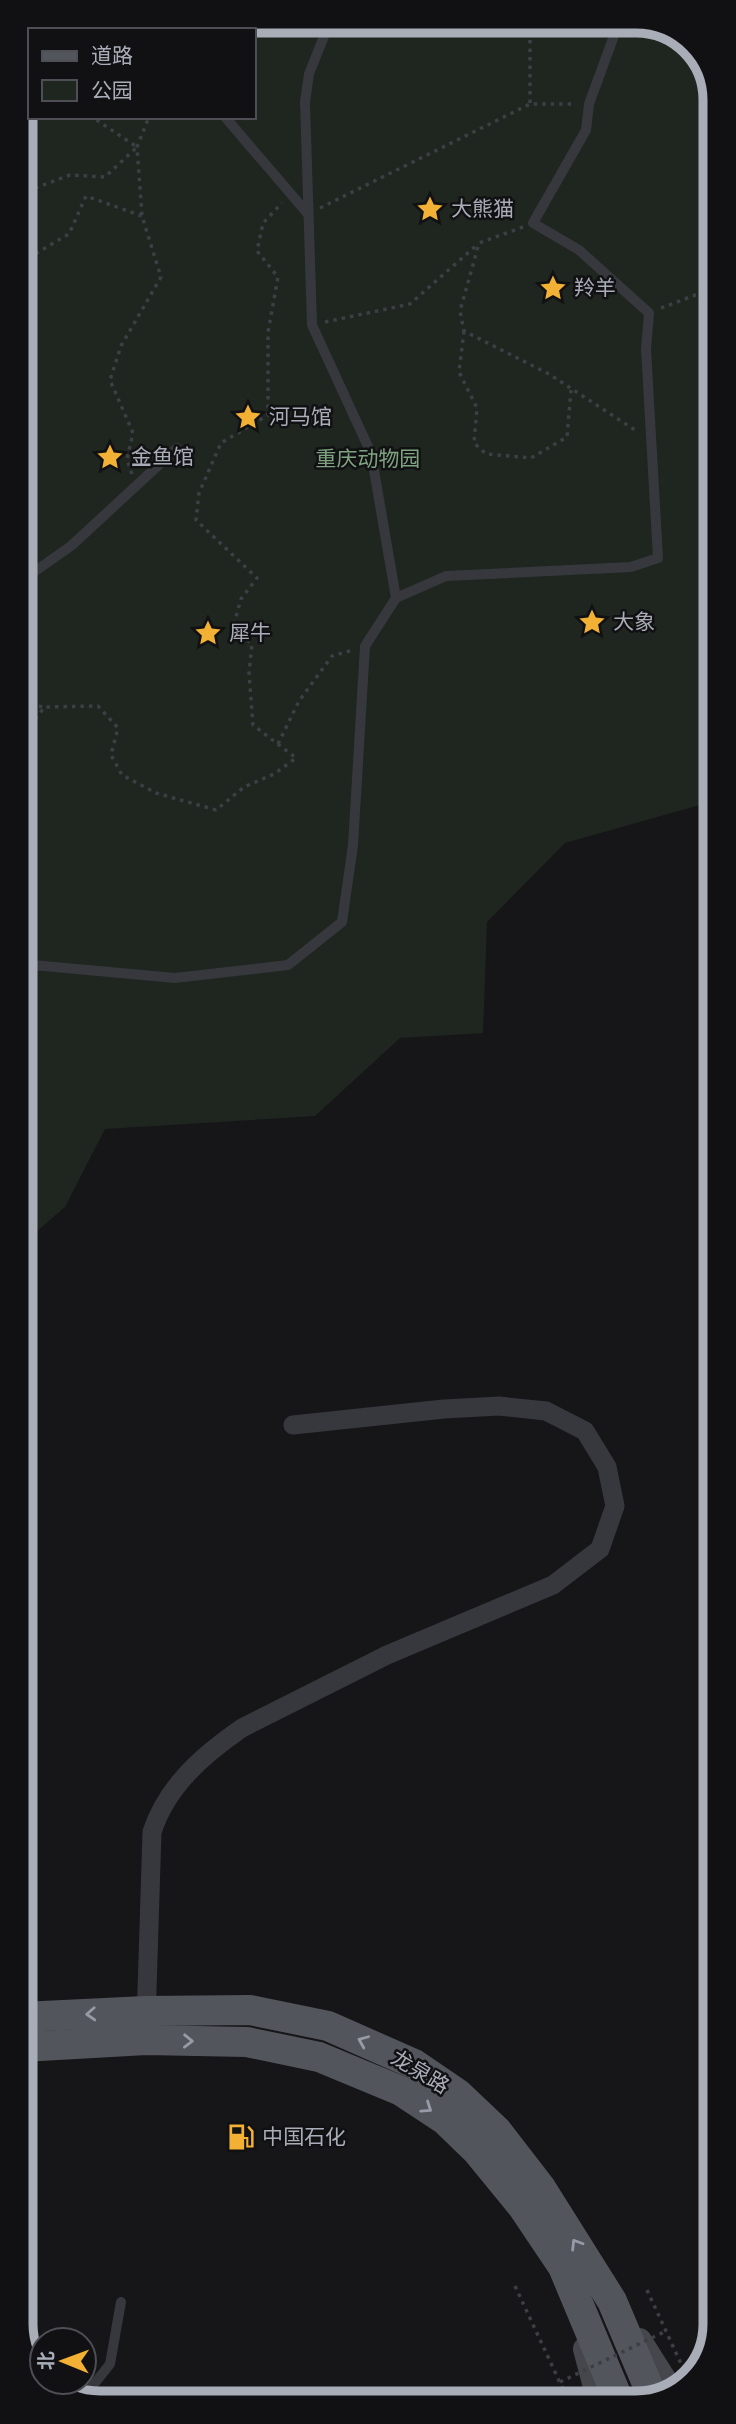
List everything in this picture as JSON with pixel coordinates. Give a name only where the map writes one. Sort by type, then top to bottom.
[{"type":"main road","name":"龙泉路","points":[[33,2045],[250,2010],[328,2026],[414,2064],[458,2094],[497,2131],[541,2188],[612,2301],[649,2389]]},
{"type":"main road","name":"龙泉路","points":[[33,2018],[146,2026],[247,2042],[319,2057],[401,2091],[444,2120],[477,2151],[522,2206],[563,2267],[614,2391]]},
{"type":"street","points":[[146,2026],[152,1832],[159,1811],[183,1778],[220,1743],[242,1728],[387,1655],[553,1585],[600,1549],[615,1506],[607,1467],[585,1431],[546,1411],[499,1406],[293,1424]]},
{"type":"street","points":[[563,2267],[597,2391]]},
{"type":"street","points":[[612,2301],[666,2383]]},
{"type":"lane","points":[[325,33],[309,74],[305,102],[312,325],[371,453],[396,598]]},
{"type":"lane","points":[[33,965],[175,978],[288,965],[342,922],[353,845],[365,646],[396,598],[446,576],[631,567],[658,558],[646,349],[649,313],[579,250],[533,223],[586,130],[589,104],[615,33]]},
{"type":"lane","points":[[227,119],[308,215]]},
{"type":"lane","points":[[33,573],[71,546],[177,448]]},
{"type":"lane","points":[[98,2379],[110,2364],[121,2302]]},
{"type":"path","points":[[530,33],[530,104]]},
{"type":"path","points":[[33,705],[98,706],[118,728],[111,755],[122,775],[156,793],[216,810],[244,787],[274,774],[296,758],[253,725],[249,673],[252,645],[233,628],[241,599],[257,578],[196,520],[199,493],[221,443],[268,415],[268,332],[278,277],[257,251],[263,223],[281,203],[308,215],[530,104],[589,104]]},
{"type":"path","points":[[95,119],[137,147]]},
{"type":"path","points":[[35,188],[70,175],[105,177],[137,147],[148,119]]},
{"type":"path","points":[[137,147],[142,216],[161,277],[121,346],[110,380],[133,433],[127,459],[137,485]]},
{"type":"path","points":[[33,255],[69,234],[86,196],[142,216]]},
{"type":"path","points":[[312,325],[410,304],[479,243],[533,223]]},
{"type":"path","points":[[479,243],[460,311],[464,331],[459,372],[477,408],[474,443],[486,454],[531,458],[567,437],[571,388]]},
{"type":"path","points":[[649,313],[703,292]]},
{"type":"path","points":[[464,331],[549,374],[651,440]]},
{"type":"path","points":[[278,744],[299,701],[332,656],[365,646]]},
{"type":"path","points":[[33,721],[45,706]]},
{"type":"path","points":[[515,2286],[564,2391]]},
{"type":"path","points":[[647,2290],[684,2370]]},
{"type":"path","points":[[560,2382],[666,2331]]},
{"type":"green space","name":"重庆动物园","points":[[256,33],[640,33],[669,42],[683,53],[696,71],[703,100],[703,804],[565,843],[487,922],[483,1033],[400,1038],[315,1116],[105,1129],[65,1207],[33,1235],[33,119],[256,119]]},
{"type":"place","name":"大熊猫","points":[[430,209]]},
{"type":"place","name":"羚羊","points":[[553,288]]},
{"type":"place","name":"河马馆","points":[[248,417]]},
{"type":"place","name":"金鱼馆","points":[[110,457]]},
{"type":"place","name":"大象","points":[[592,622]]},
{"type":"place","name":"犀牛","points":[[208,633]]},
{"type":"place","name":"中国石化","points":[[241,2137]]}]
